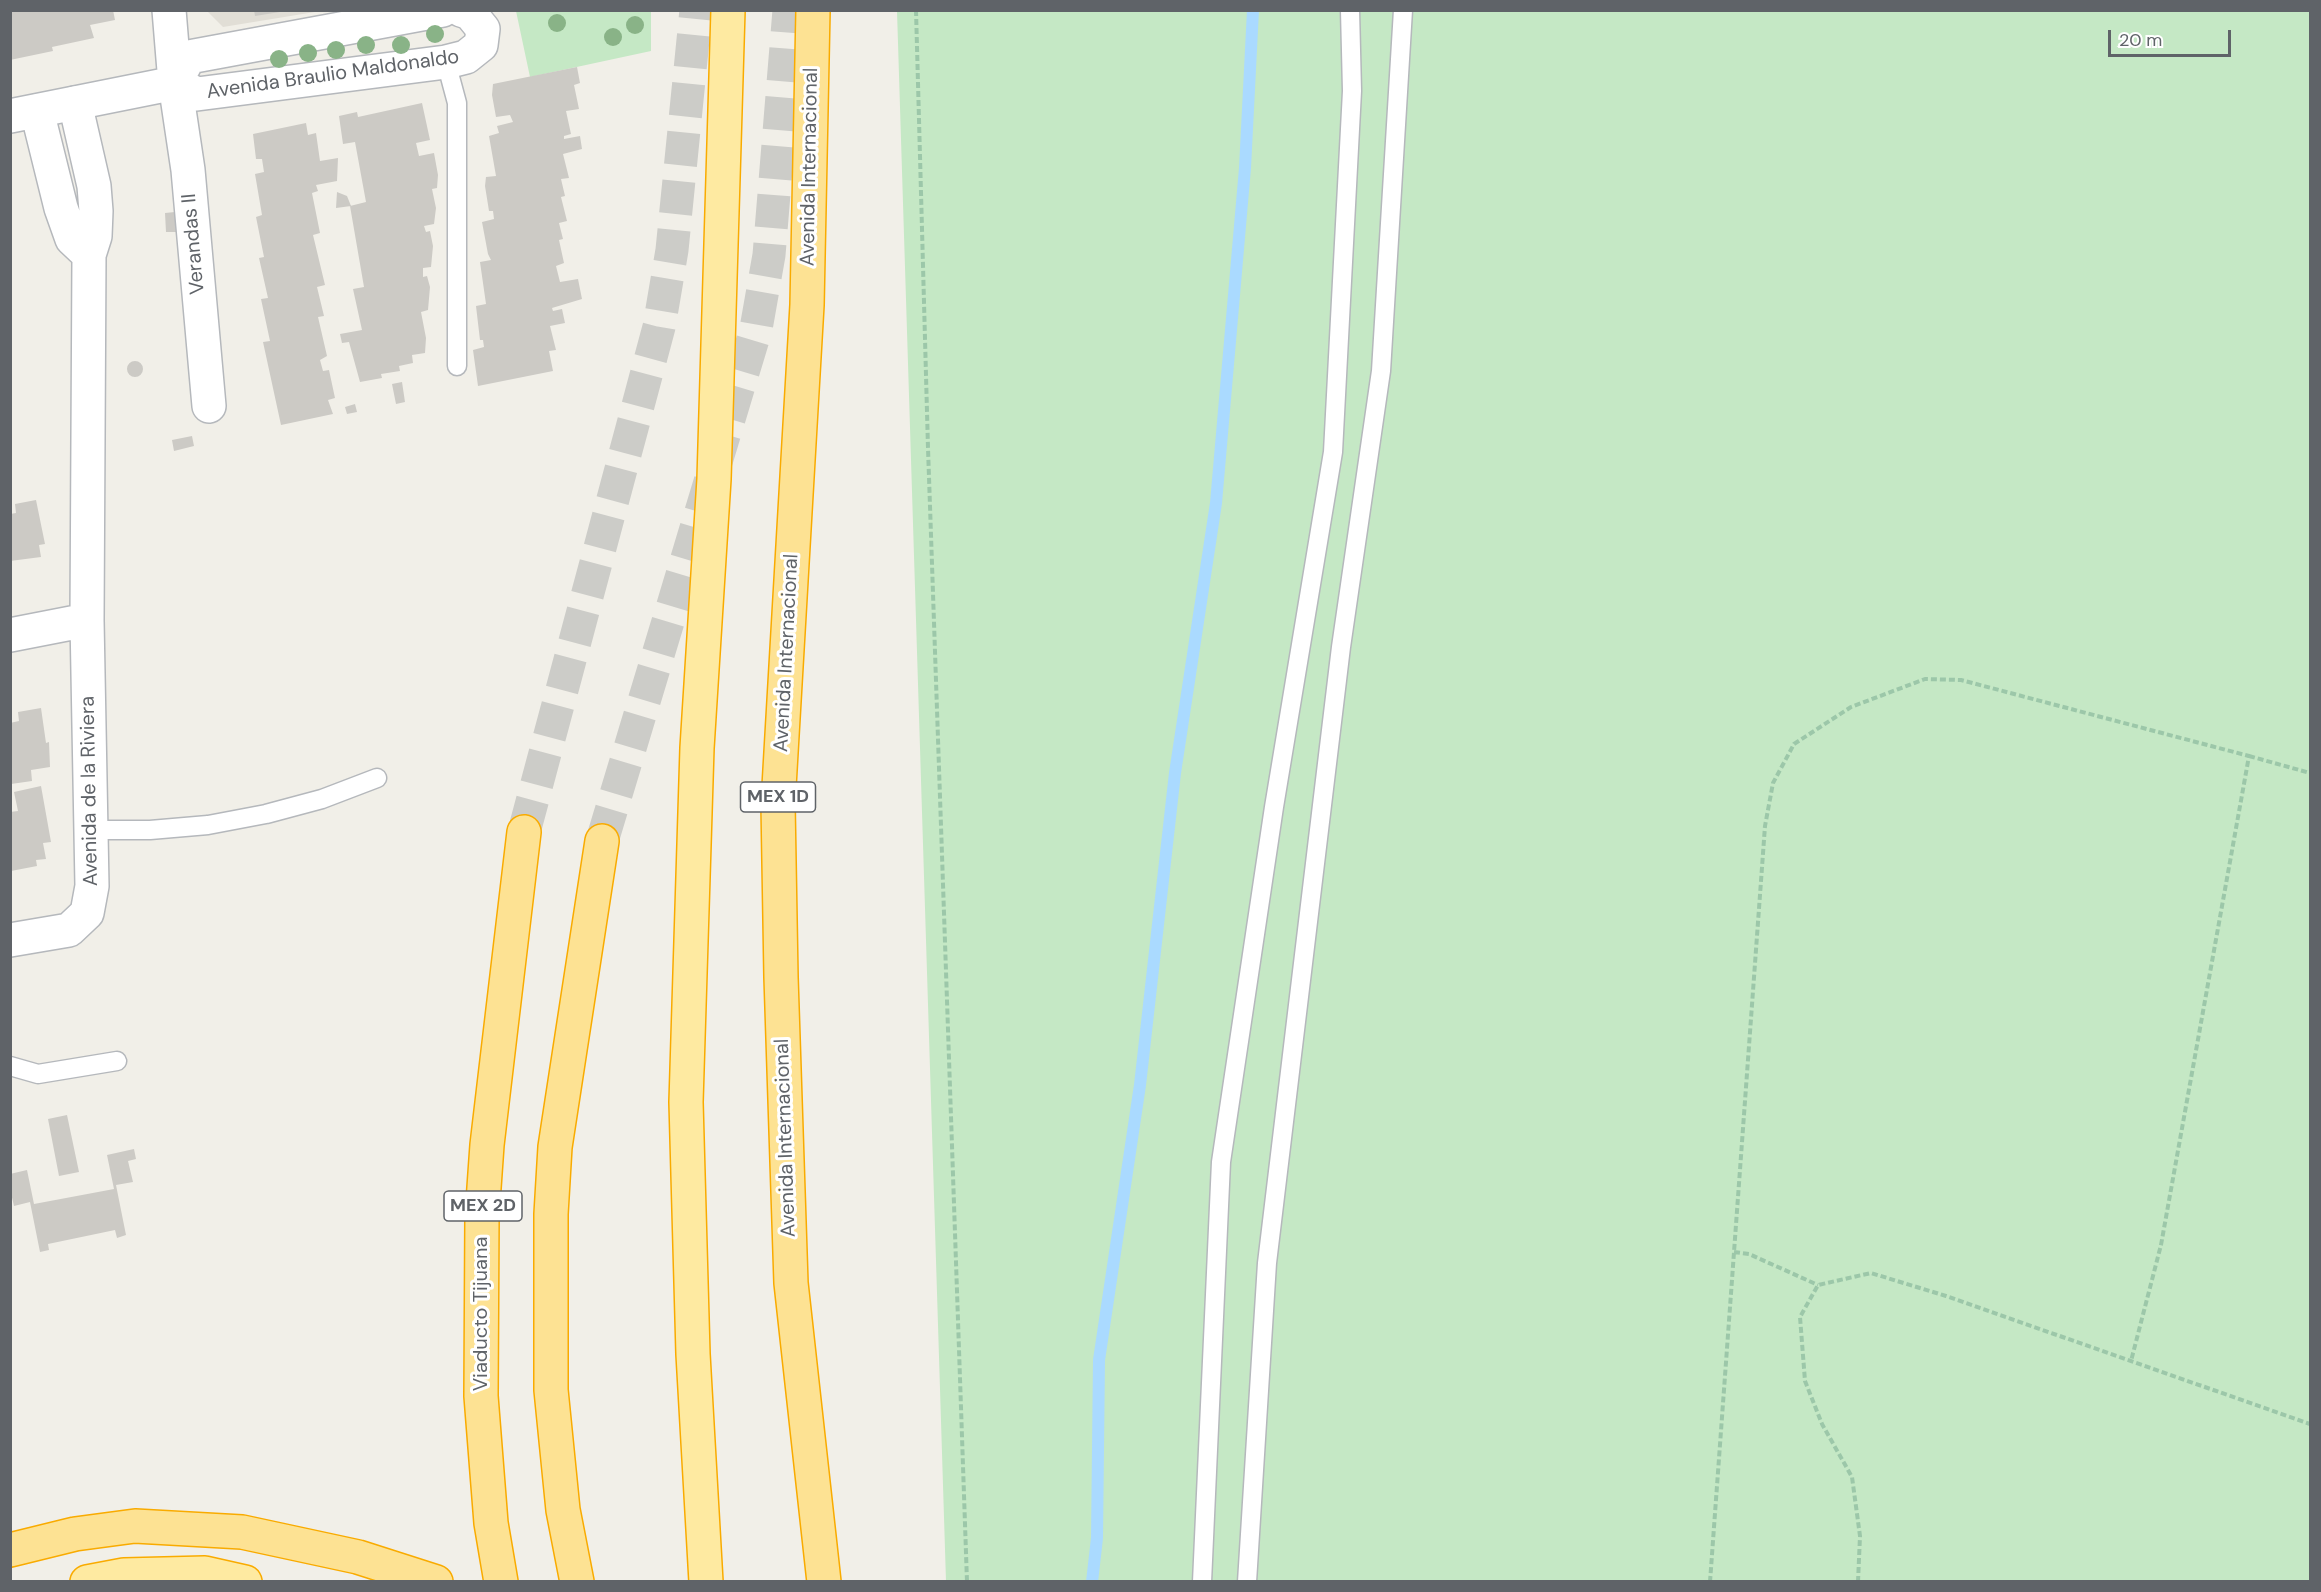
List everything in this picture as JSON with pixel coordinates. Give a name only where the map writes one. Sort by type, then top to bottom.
[{"type":"highway","points":[[706,1581],[693,1354],[686,1102],[698,748],[714,479],[728,10]]},
{"type":"highway","name":"Avenida Internacional","points":[[813,10],[807,305],[778,804],[791,1284],[824,1581]]},
{"type":"highway","name":"Viaducto Tijuana","points":[[501,1581],[491,1523],[481,1396],[482,1216],[487,1145],[524,832]]},
{"type":"highway","points":[[577,1581],[563,1510],[551,1390],[551,1214],[555,1147],[602,841]]},
{"type":"highway","points":[[10,1550],[75,1534],[135,1526],[242,1532],[358,1557],[436,1581]]},
{"type":"highway","points":[[87,1581],[124,1575],[205,1574],[245,1581]]},
{"type":"street","name":"Verandas II","points":[[169,10],[175,83],[188,170],[209,406]]},
{"type":"street","name":"Avenida Braulio Maldonaldo","points":[[443,10],[189,57],[175,83],[197,94],[446,62],[466,57],[481,45],[483,29],[470,13],[462,10]]},
{"type":"street","points":[[89,255],[72,239],[24,114],[175,83]]},
{"type":"street","name":"Avenida de la Riviera","points":[[10,940],[69,930],[87,913],[92,886],[87,620],[89,255],[95,236],[94,186],[75,103]]},
{"type":"street","points":[[10,635],[87,620]]},
{"type":"lane","points":[[1202,1581],[1221,1162],[1274,807],[1333,452],[1352,91],[1350,10]]},
{"type":"lane","points":[[1247,1581],[1267,1263],[1341,647],[1381,371],[1403,10]]},
{"type":"lane","points":[[446,62],[457,103],[457,366]]},
{"type":"lane","points":[[92,830],[150,830],[208,825],[322,799],[377,778]]},
{"type":"lane","points":[[10,1066],[38,1074],[117,1061]]},
{"type":"path","points":[[916,10],[928,460],[967,1581]]},
{"type":"path","points":[[1710,1581],[1765,826],[1773,783],[1794,744],[1851,707],[1925,680],[1961,680],[2310,773]]},
{"type":"path","points":[[2131,1361],[2161,1245],[2249,756]]},
{"type":"path","points":[[1734,1252],[1749,1254],[1818,1285],[1871,1273],[1946,1296],[2310,1424]]},
{"type":"path","points":[[1818,1285],[1800,1317],[1805,1381],[1822,1424],[1852,1477],[1860,1536],[1858,1581]]},
{"type":"shaded area","points":[[207,11],[321,11],[223,27]]},
{"type":"green space","points":[[516,11],[651,11],[651,51],[530,77]]},
{"type":"green space","points":[[897,11],[2310,11],[2310,1581],[946,1581]]},
{"type":"building","points":[[10,10],[113,10],[115,20],[90,25],[94,38],[52,47],[53,51],[10,60]]},
{"type":"building","points":[[254,10],[280,10],[280,12],[255,16]]},
{"type":"building","points":[[577,67],[580,83],[574,85],[579,109],[566,111],[571,134],[564,136],[564,139],[580,136],[582,149],[563,154],[569,178],[561,179],[565,196],[561,197],[567,221],[559,223],[563,239],[559,240],[564,263],[556,266],[560,282],[578,279],[582,299],[552,308],[553,311],[562,309],[565,323],[550,326],[556,350],[549,351],[553,371],[478,386],[473,350],[484,347],[483,340],[480,340],[476,306],[486,304],[480,262],[491,260],[482,222],[494,219],[493,211],[489,211],[485,186],[486,177],[496,176],[489,136],[499,133],[497,126],[513,122],[510,115],[496,117],[492,95],[493,84]]},
{"type":"building","points":[[422,103],[430,140],[416,143],[419,156],[434,153],[438,175],[437,188],[432,189],[436,208],[434,224],[424,226],[426,232],[430,231],[433,246],[431,267],[423,268],[423,277],[427,276],[430,287],[428,310],[421,312],[426,338],[425,353],[412,355],[413,363],[399,366],[400,371],[381,374],[382,378],[360,382],[349,342],[342,343],[340,334],[362,330],[353,289],[364,287],[350,206],[366,202],[355,142],[343,144],[339,116],[357,112],[358,117]]},
{"type":"building","points":[[306,123],[308,135],[316,133],[320,161],[338,158],[337,181],[316,185],[318,191],[312,193],[320,233],[313,235],[325,285],[317,287],[324,316],[318,317],[327,356],[320,360],[323,371],[329,370],[335,398],[328,400],[333,414],[281,425],[263,342],[270,341],[261,299],[268,298],[259,258],[264,257],[256,217],[262,215],[255,174],[264,172],[262,159],[256,159],[253,134]]},
{"type":"building","points":[[337,192],[347,196],[351,206],[336,208]]},
{"type":"building","points":[[175,212],[176,232],[166,232],[165,213]]},
{"type":"building","points":[[132,361],[138,361],[143,369],[141,375],[132,377],[127,372],[127,366]]},
{"type":"building","points":[[402,382],[405,402],[396,404],[392,384]]},
{"type":"building","points":[[355,404],[357,412],[347,414],[345,407]]},
{"type":"building","points":[[192,436],[194,446],[174,451],[172,440]]},
{"type":"building","points":[[36,500],[45,544],[39,545],[41,557],[10,561],[10,514],[16,513],[15,504]]},
{"type":"building","points":[[41,708],[46,743],[49,742],[50,767],[31,770],[32,781],[11,784],[10,723],[19,721],[18,712]]},
{"type":"building","points":[[41,786],[51,842],[43,843],[46,859],[36,860],[37,866],[11,871],[10,812],[18,811],[14,792]]},
{"type":"building","points":[[67,1115],[79,1172],[59,1176],[48,1119]]},
{"type":"building","points":[[134,1149],[136,1159],[128,1161],[133,1182],[116,1185],[126,1235],[117,1238],[115,1230],[48,1244],[49,1250],[40,1252],[30,1202],[14,1206],[10,1189],[10,1174],[27,1170],[34,1204],[114,1189],[107,1155]]},
{"type":"waterway","points":[[1092,1582],[1097,1538],[1099,1360],[1140,1085],[1175,773],[1216,503],[1245,168],[1253,10]]},
{"type":"tunnel","points":[[524,832],[659,327],[672,250],[696,10]]},
{"type":"tunnel","points":[[602,841],[756,329],[769,255],[789,10]]}]
